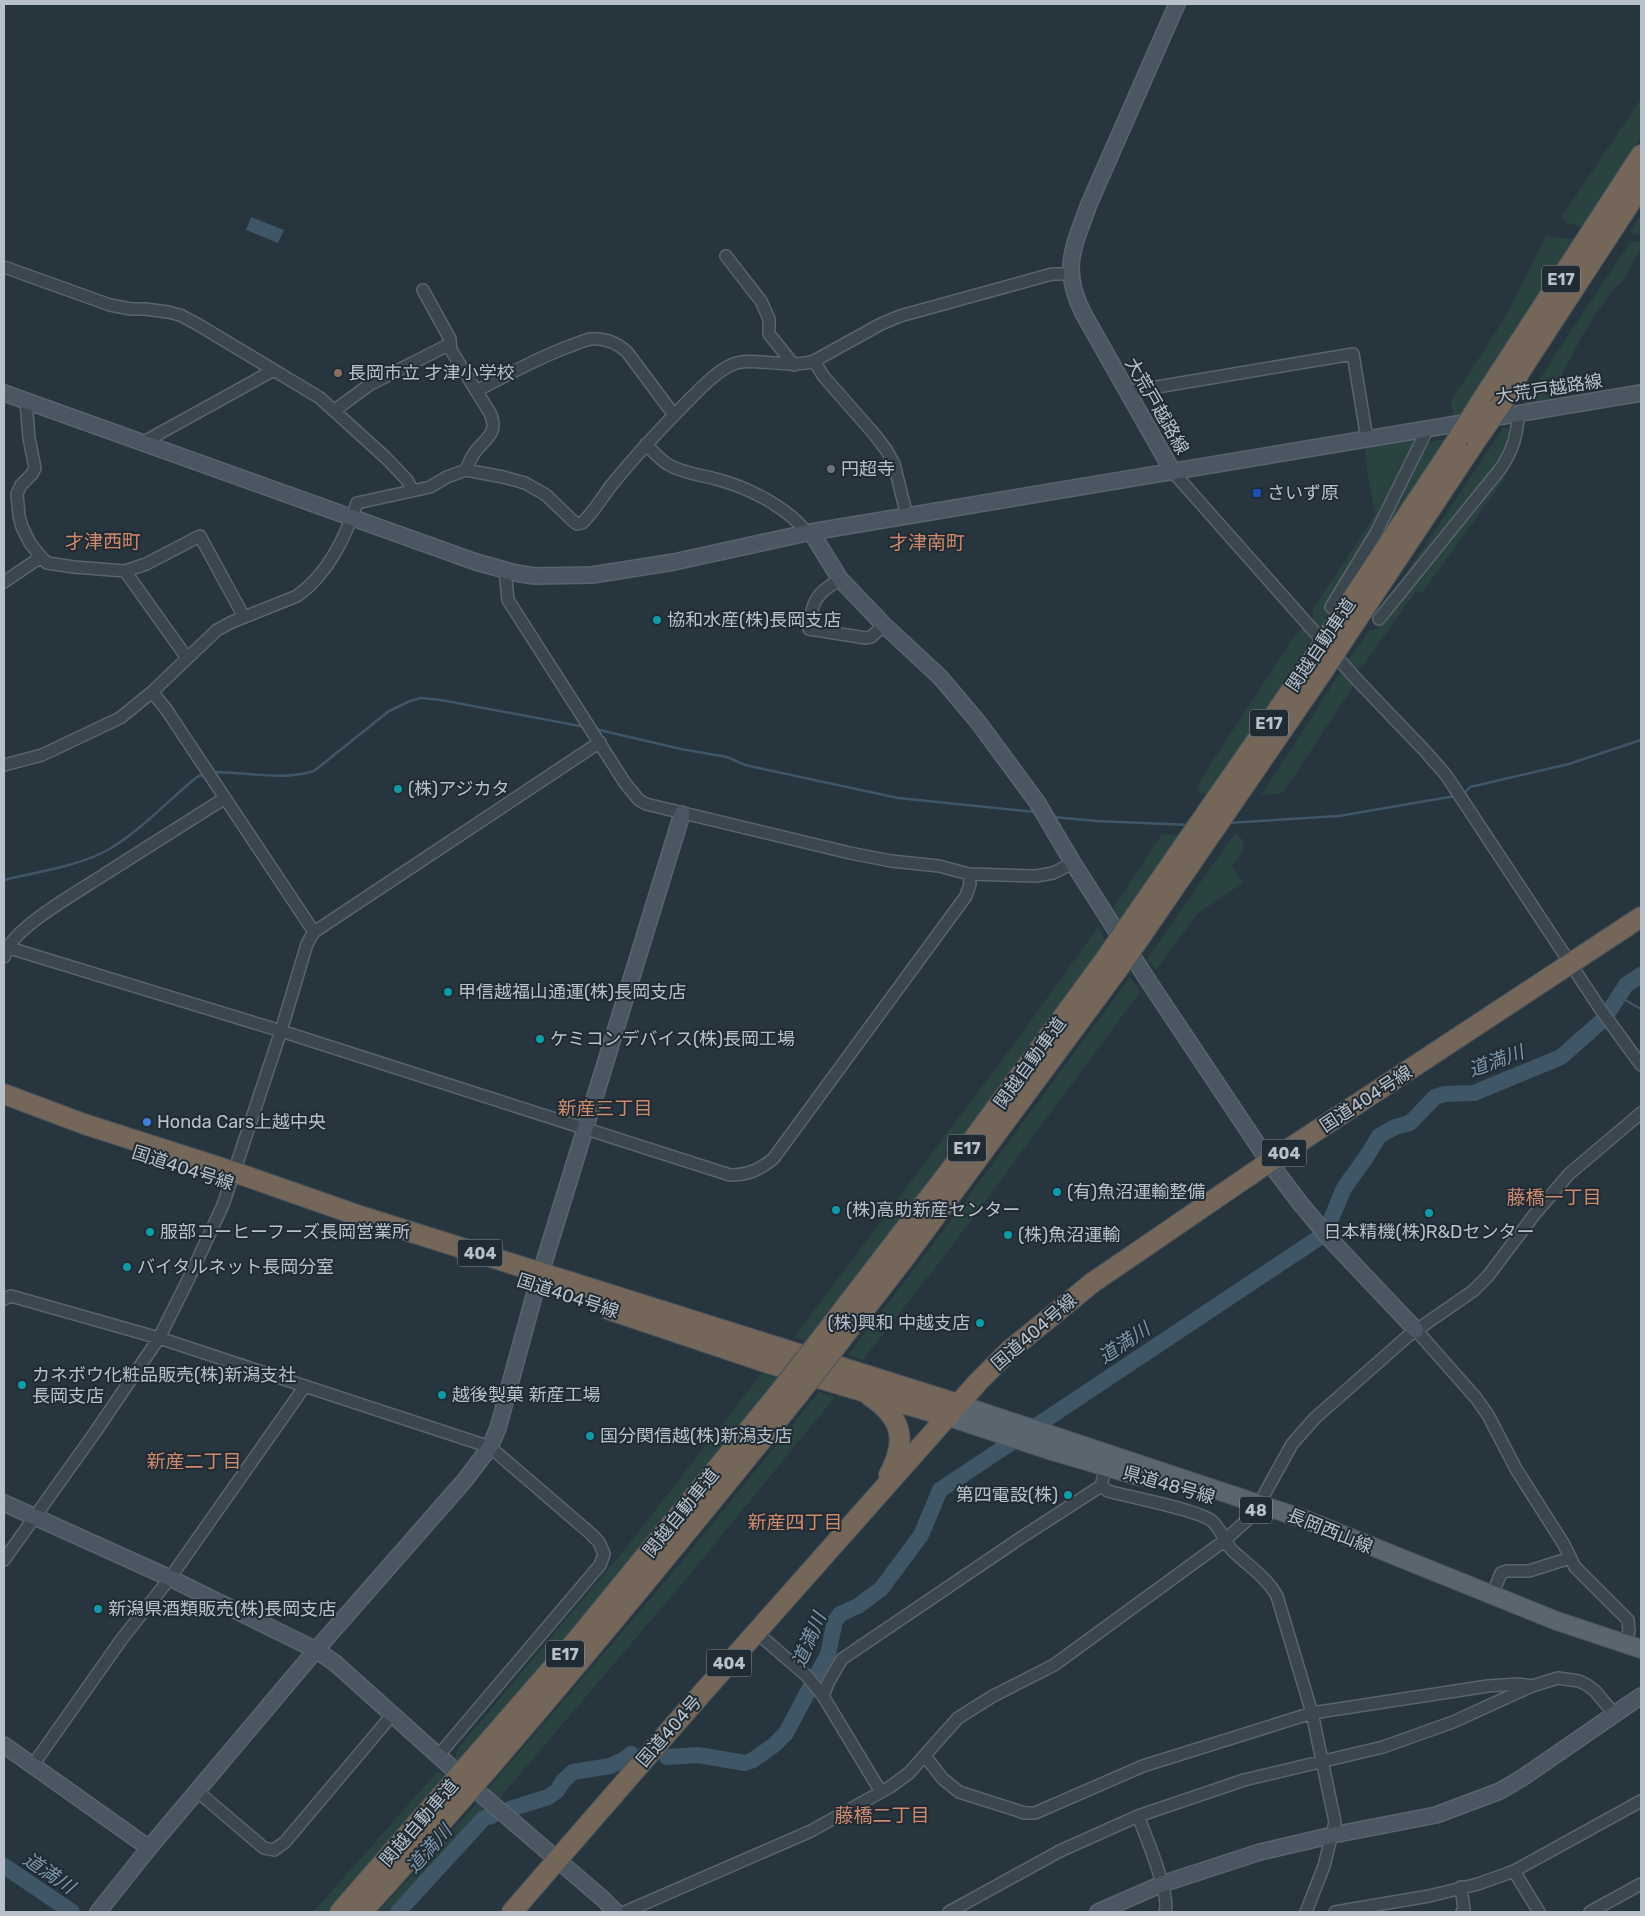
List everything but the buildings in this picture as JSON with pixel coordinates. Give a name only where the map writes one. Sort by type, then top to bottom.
[{"type":"highway","name":"関越自動車道","points":[[362,1912],[568,1677],[831,1339],[958,1160],[1112,963],[1318,665],[1480,403],[1641,155]]},
{"type":"highway","name":"関越自動車道","points":[[1338,633],[1477,440],[1641,186]]},
{"type":"highway","name":"国道404号線","points":[[954,1411],[978,1382],[1010,1350],[1092,1283],[1270,1162],[1571,966],[1641,918]]},
{"type":"highway","name":"国道404号線","points":[[4,1094],[232,1177],[540,1279],[954,1411]]},
{"type":"highway","name":"国道404号線","points":[[4,1106],[90,1138],[232,1177]]},
{"type":"highway","name":"国道404号線","points":[[540,1279],[771,1364],[862,1390],[954,1411]]},
{"type":"highway","points":[[862,1390],[883,1404],[892,1415],[899,1430],[898,1455],[878,1494]]},
{"type":"highway","name":"関越自動車道","points":[[340,1912],[410,1834],[790,1392]]},
{"type":"highway","name":"国道404号","points":[[512,1912],[756,1632],[954,1411]]},
{"type":"main road","name":"県道48号線","points":[[954,1411],[1052,1451],[1260,1507],[1487,1600],[1557,1621]]},
{"type":"main road","name":"長岡西山線","points":[[954,1411],[1260,1507],[1304,1519],[1557,1621],[1641,1649]]},
{"type":"street","name":"大荒戸越路線","points":[[1177,4],[1089,204],[1077,238],[1070,274],[1074,295],[1173,472],[1641,393]]},
{"type":"street","points":[[726,256],[761,301],[768,319],[770,334],[794,365]]},
{"type":"street","points":[[4,267],[110,305],[180,315],[320,398],[386,458],[407,480],[412,490]]},
{"type":"street","points":[[4,765],[42,755],[120,718],[152,692],[217,630],[297,596],[311,586],[324,571],[335,553],[357,503],[430,487],[447,477],[466,470],[503,476],[524,483],[546,495],[577,524],[582,523],[646,444],[703,386],[720,371],[732,364],[750,361],[794,365],[814,361],[881,324],[900,316],[1052,274],[1070,274]]},
{"type":"street","points":[[423,290],[450,339],[451,350]]},
{"type":"street","points":[[476,391],[526,364],[589,339],[599,339],[612,342],[627,352],[674,415]]},
{"type":"street","points":[[335,410],[369,385],[446,346],[451,350],[492,419],[493,429],[473,455],[466,470]]},
{"type":"street","points":[[1127,392],[1353,354],[1367,439]]},
{"type":"street","points":[[814,361],[830,384],[887,451],[894,464],[907,516]]},
{"type":"street","points":[[142,442],[274,370]]},
{"type":"street","points":[[4,393],[476,562],[534,576],[592,574],[674,562],[809,533],[1173,472],[1358,681],[1446,775],[1600,1010],[1641,1064]]},
{"type":"street","points":[[26,401],[29,438],[35,468],[21,485],[18,494],[19,516],[30,543],[47,563],[125,571],[146,564],[200,536],[244,617]]},
{"type":"street","points":[[1380,619],[1501,468],[1512,451],[1520,413]]},
{"type":"street","points":[[1331,607],[1376,533],[1428,428]]},
{"type":"street","points":[[646,444],[661,460],[676,468],[738,485],[795,519],[809,533],[840,578],[884,625],[940,677],[978,722],[1037,802],[1073,863],[1149,982],[1270,1162],[1300,1203],[1329,1238],[1416,1330],[1476,1398],[1488,1415],[1516,1469],[1563,1543],[1575,1568],[1628,1620],[1629,1631],[1624,1643]]},
{"type":"street","points":[[4,582],[41,557]]},
{"type":"street","points":[[505,570],[508,600],[638,800],[682,814],[850,853],[891,861],[939,866],[970,874],[1036,876],[1052,873],[1073,863]]},
{"type":"street","points":[[125,571],[187,658]]},
{"type":"street","points":[[840,578],[821,591],[816,598],[810,614],[809,630],[866,638],[871,637],[884,625]]},
{"type":"street","points":[[152,692],[166,709],[314,932]]},
{"type":"street","points":[[4,1560],[159,1338],[193,1270],[223,1205],[281,1031],[307,944],[314,932],[600,742]]},
{"type":"street","points":[[225,798],[69,897],[20,932],[12,940],[6,952],[281,1031],[730,1174],[742,1174],[763,1167],[773,1159],[966,896],[970,884],[970,874]]},
{"type":"street","points":[[98,1912],[149,1848],[316,1650],[465,1480],[490,1448],[498,1428],[540,1279],[682,814]]},
{"type":"street","points":[[625,1912],[811,1831],[881,1792],[909,1773],[958,1718],[993,1696],[1054,1665],[1224,1540],[1260,1507],[1265,1493],[1300,1433],[1416,1330],[1473,1291],[1488,1276],[1569,1174],[1641,1113]]},
{"type":"street","points":[[4,1299],[11,1296],[159,1338],[490,1448],[599,1542],[604,1554],[600,1565],[438,1756]]},
{"type":"street","points":[[33,1765],[121,1640],[170,1578],[305,1386]]},
{"type":"street","points":[[822,1696],[842,1659],[1101,1486],[1106,1467]]},
{"type":"street","points":[[1101,1486],[1108,1492],[1204,1516],[1216,1525],[1228,1547],[1271,1584],[1277,1596],[1312,1713],[1335,1822],[1324,1866],[1306,1912]]},
{"type":"street","points":[[4,1504],[170,1578],[316,1650],[335,1663],[452,1768]]},
{"type":"street","points":[[1492,1595],[1501,1573],[1507,1571],[1529,1572],[1570,1558]]},
{"type":"street","points":[[756,1632],[807,1676],[822,1696],[881,1792]]},
{"type":"street","points":[[949,1912],[1060,1850],[1138,1816],[1244,1780],[1383,1747],[1453,1722],[1532,1686],[1558,1678],[1579,1681],[1595,1691],[1614,1715]]},
{"type":"street","points":[[925,1756],[943,1779],[959,1792],[1025,1813],[1034,1813],[1142,1766],[1312,1713],[1488,1686],[1518,1684],[1532,1686]]},
{"type":"street","points":[[1098,1912],[1162,1884],[1260,1852],[1333,1835],[1436,1815],[1500,1791],[1522,1778],[1641,1696]]},
{"type":"street","points":[[197,1792],[264,1848],[274,1850],[285,1842],[392,1715]]},
{"type":"street","points":[[4,1745],[149,1848]]},
{"type":"street","points":[[483,1796],[616,1912]]},
{"type":"street","points":[[1335,1912],[1396,1903],[1478,1884],[1514,1871],[1596,1828],[1641,1801]]},
{"type":"street","points":[[1138,1816],[1162,1884],[1167,1908],[1165,1912]]},
{"type":"street","points":[[1514,1871],[1539,1912]]},
{"type":"street","points":[[1590,1912],[1641,1884]]},
{"type":"street","points":[[1461,1887],[1464,1904],[1462,1912]]},
{"type":"green space","points":[[1641,99],[1641,137],[1584,227],[1566,223],[1562,216]]},
{"type":"green space","points":[[1641,214],[1641,235],[1629,233]]},
{"type":"green space","points":[[1546,236],[1581,240],[1467,415],[1453,417],[1451,401],[1504,319]]},
{"type":"green space","points":[[1631,241],[1641,242],[1641,248],[1624,279],[1611,292],[1586,329],[1548,401],[1523,405],[1557,352]]},
{"type":"green space","points":[[1504,427],[1511,434],[1507,454],[1391,596]]},
{"type":"green space","points":[[1414,438],[1415,446],[1336,609],[1321,630],[1313,621],[1313,609],[1375,515],[1365,458],[1366,447]]},
{"type":"green space","points":[[1451,438],[1360,577],[1428,442]]},
{"type":"green space","points":[[1503,477],[1505,478],[1422,593],[1415,592],[1365,663],[1357,670],[1348,660],[1369,631],[1378,628]]},
{"type":"green space","points":[[1303,627],[1313,637],[1212,796],[1197,792],[1199,782],[1293,638]]},
{"type":"green space","points":[[1342,670],[1354,685],[1283,793],[1261,795]]},
{"type":"green space","points":[[1235,833],[1243,840],[1244,851],[1232,866],[1243,883],[1197,914],[1156,970],[1147,959]]},
{"type":"green space","points":[[1162,834],[1185,835],[1123,922],[1113,908]]},
{"type":"green space","points":[[1098,927],[1108,944],[809,1343],[794,1337],[1022,1033]]},
{"type":"green space","points":[[1130,977],[1140,992],[952,1246],[863,1360],[848,1355],[938,1238]]},
{"type":"green space","points":[[762,1373],[780,1379],[711,1465],[459,1764],[456,1754],[459,1747],[626,1548]]},
{"type":"green space","points":[[819,1392],[835,1397],[687,1578],[498,1800],[487,1790],[675,1570]]},
{"type":"green space","points":[[438,1771],[447,1779],[328,1912],[313,1912]]},
{"type":"green space","points":[[477,1803],[487,1812],[396,1912],[378,1912]]},
{"type":"water","points":[[251,217],[284,230],[278,243],[246,230]]},
{"type":"waterway","points":[[212,772],[277,776],[314,771],[389,711],[421,698],[441,700],[585,727]]},
{"type":"waterway","points":[[595,729],[681,749],[727,757],[745,765],[898,798],[1035,812]]},
{"type":"waterway","points":[[1463,795],[1470,787],[1569,764],[1641,740]]},
{"type":"waterway","points":[[4,880],[68,865],[104,852],[129,836],[197,777],[205,774]]},
{"type":"waterway","points":[[1227,823],[1339,816],[1455,796]]},
{"type":"waterway","points":[[1053,817],[1189,825]]},
{"type":"waterway","name":"道満川","points":[[667,1757],[698,1755],[745,1763],[753,1760],[774,1745],[786,1733],[828,1654],[835,1621],[840,1614],[858,1606],[881,1589],[921,1535],[940,1490],[1317,1239],[1327,1229],[1344,1188],[1379,1136],[1395,1127],[1410,1123],[1435,1097],[1444,1094],[1474,1093],[1561,1057],[1604,1019],[1626,985],[1641,975]]},
{"type":"waterway","points":[[1618,996],[1641,1009]]},
{"type":"waterway","name":"道満川","points":[[510,1809],[548,1797],[557,1791],[563,1781],[573,1772],[610,1766],[631,1754]]},
{"type":"waterway","name":"道満川","points":[[398,1912],[484,1818],[492,1816]]},
{"type":"waterway","name":"道満川","points":[[4,1866],[72,1912]]},
{"type":"place","name":"長岡市立 才津小学校","points":[[338,373]]},
{"type":"place","name":"円超寺","points":[[831,469]]},
{"type":"place","name":"さいず原","points":[[1257,493]]},
{"type":"place","name":"協和水産(株)長岡支店","points":[[657,620]]},
{"type":"place","name":"(株)アジカタ","points":[[398,789]]},
{"type":"place","name":"甲信越福山通運(株)長岡支店","points":[[448,992]]},
{"type":"place","name":"ケミコンデバイス(株)長岡工場","points":[[540,1039]]},
{"type":"place","name":"Honda Cars上越中央","points":[[147,1122]]},
{"type":"place","name":"(有)魚沼運輸整備","points":[[1057,1192]]},
{"type":"place","name":"(株)高助新産センター","points":[[836,1210]]},
{"type":"place","name":"日本精機(株)R&Dセンター","points":[[1429,1213]]},
{"type":"place","name":"服部コーヒーフーズ長岡営業所","points":[[150,1232]]},
{"type":"place","name":"(株)魚沼運輸","points":[[1008,1235]]},
{"type":"place","name":"バイタルネット長岡分室","points":[[127,1267]]},
{"type":"place","name":"(株)興和 中越支店","points":[[980,1323]]},
{"type":"place","name":"カネボウ化粧品販売(株)新潟支社 長岡支店","points":[[22,1385]]},
{"type":"place","name":"越後製菓 新産工場","points":[[442,1395]]},
{"type":"place","name":"国分関信越(株)新潟支店","points":[[590,1436]]},
{"type":"place","name":"第四電設(株)","points":[[1068,1495]]},
{"type":"place","name":"新潟県酒類販売(株)長岡支店","points":[[98,1609]]},
{"type":"district","name":"才津西町","points":[[103,541]]},
{"type":"district","name":"才津南町","points":[[927,542]]},
{"type":"district","name":"新産三丁目","points":[[605,1108]]},
{"type":"district","name":"藤橋一丁目","points":[[1554,1197]]},
{"type":"district","name":"新産二丁目","points":[[194,1461]]},
{"type":"district","name":"新産四丁目","points":[[795,1522]]},
{"type":"district","name":"藤橋二丁目","points":[[882,1815]]}]
